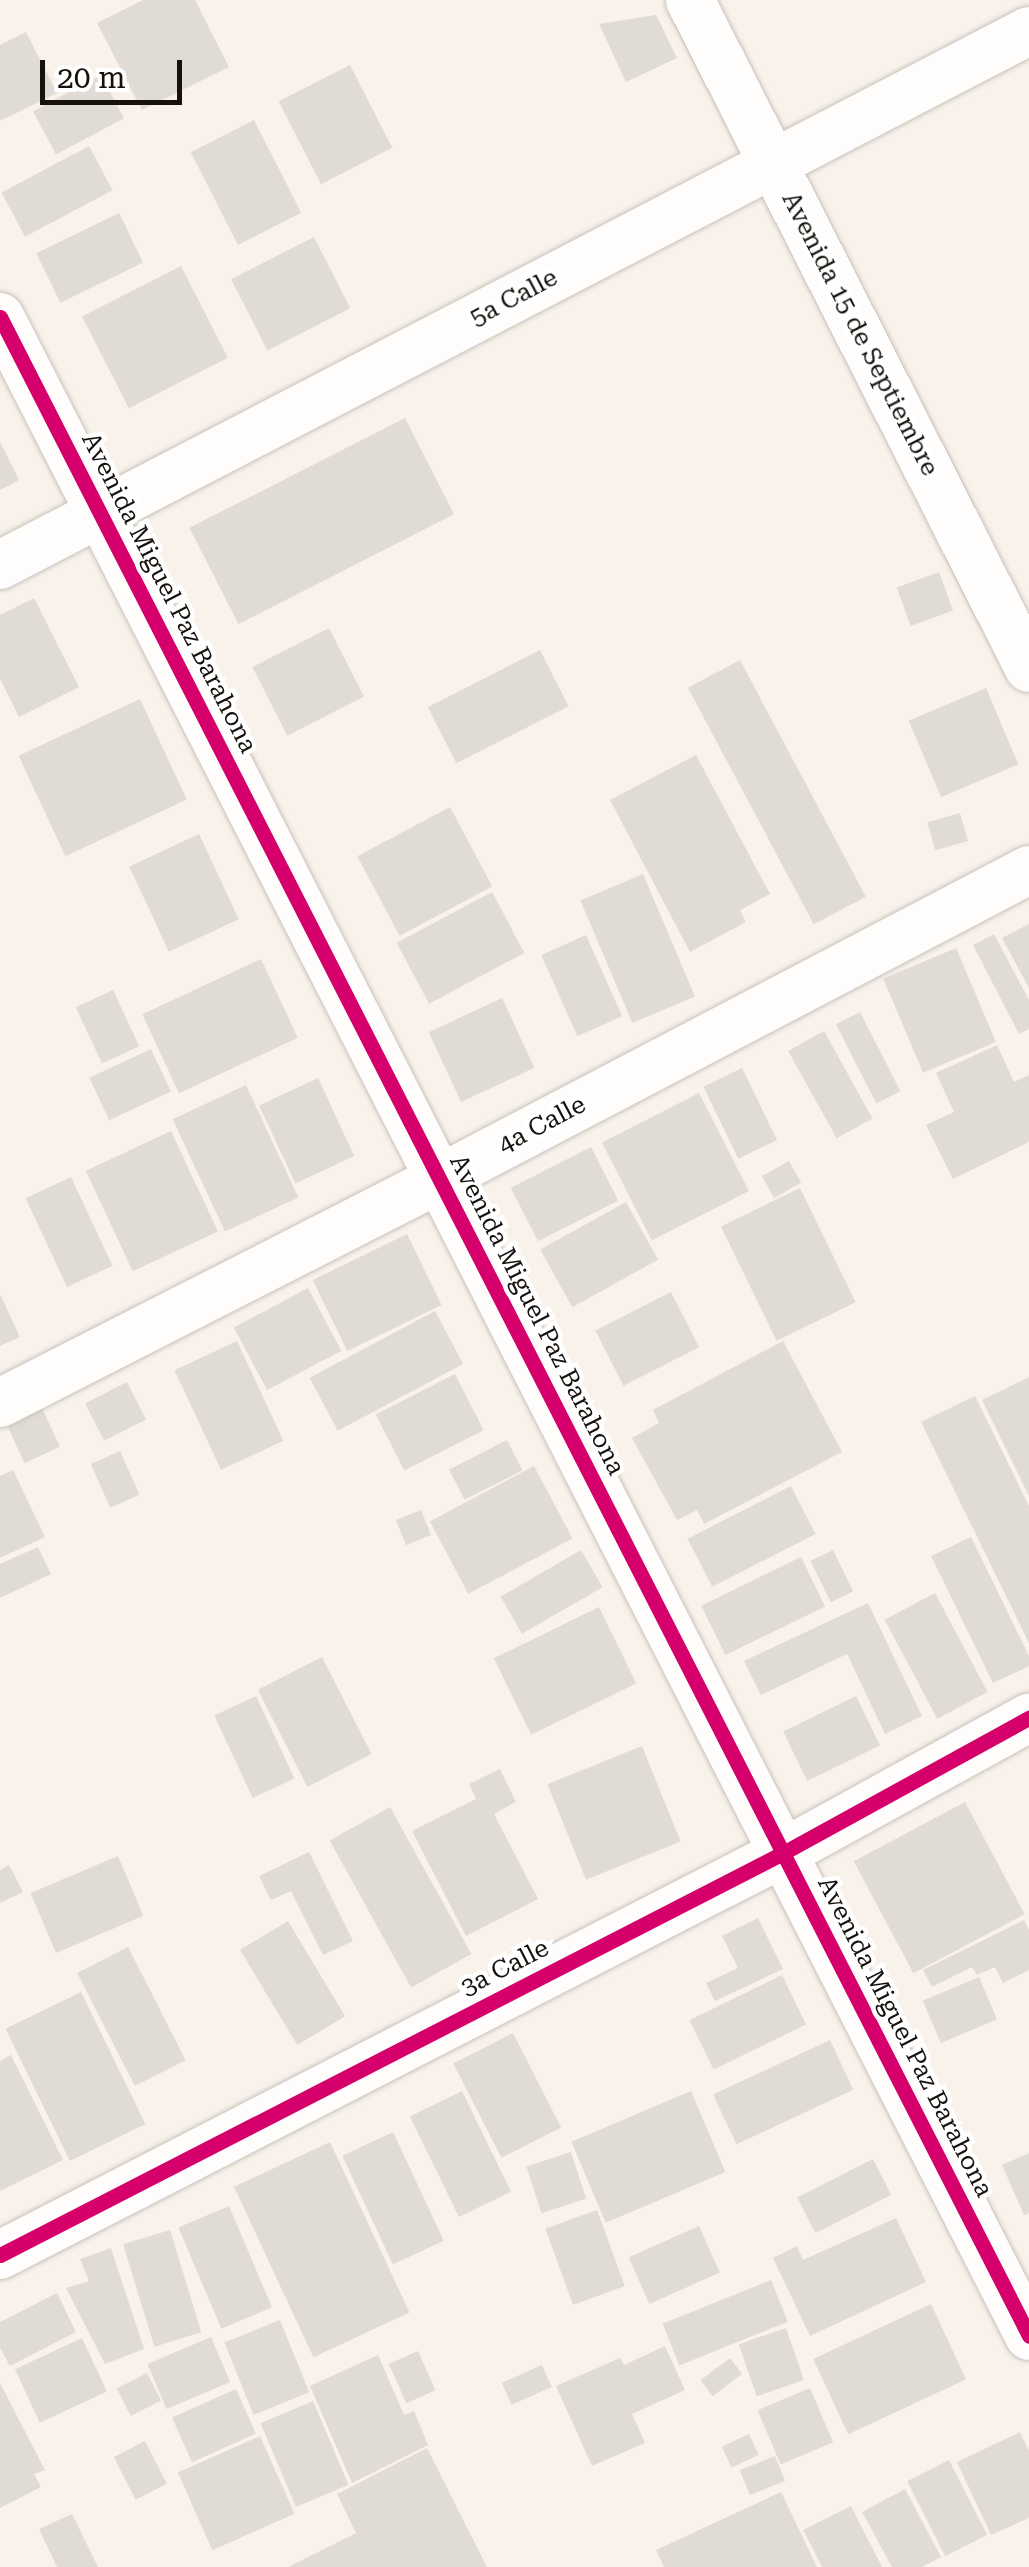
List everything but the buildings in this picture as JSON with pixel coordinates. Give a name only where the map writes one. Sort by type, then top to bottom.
[{"type":"street","name":"Avenida 15 de Septiembre","points":[[690,0],[1029,668]]},
{"type":"street","name":"5a Calle","points":[[0,565],[102,516],[772,162],[1029,31]]},
{"type":"street","name":"Avenida Miguel Paz Barahona","points":[[0,317],[1029,2336]]},
{"type":"street","name":"4a Calle","points":[[0,1403],[439,1179],[1029,870]]},
{"type":"street","name":"3a Calle","points":[[0,2254],[783,1853],[1029,1718]]},
{"type":"cycle path","points":[[0,317],[1029,2336]]},
{"type":"cycle path","points":[[0,2255],[783,1853],[1029,1718]]}]
